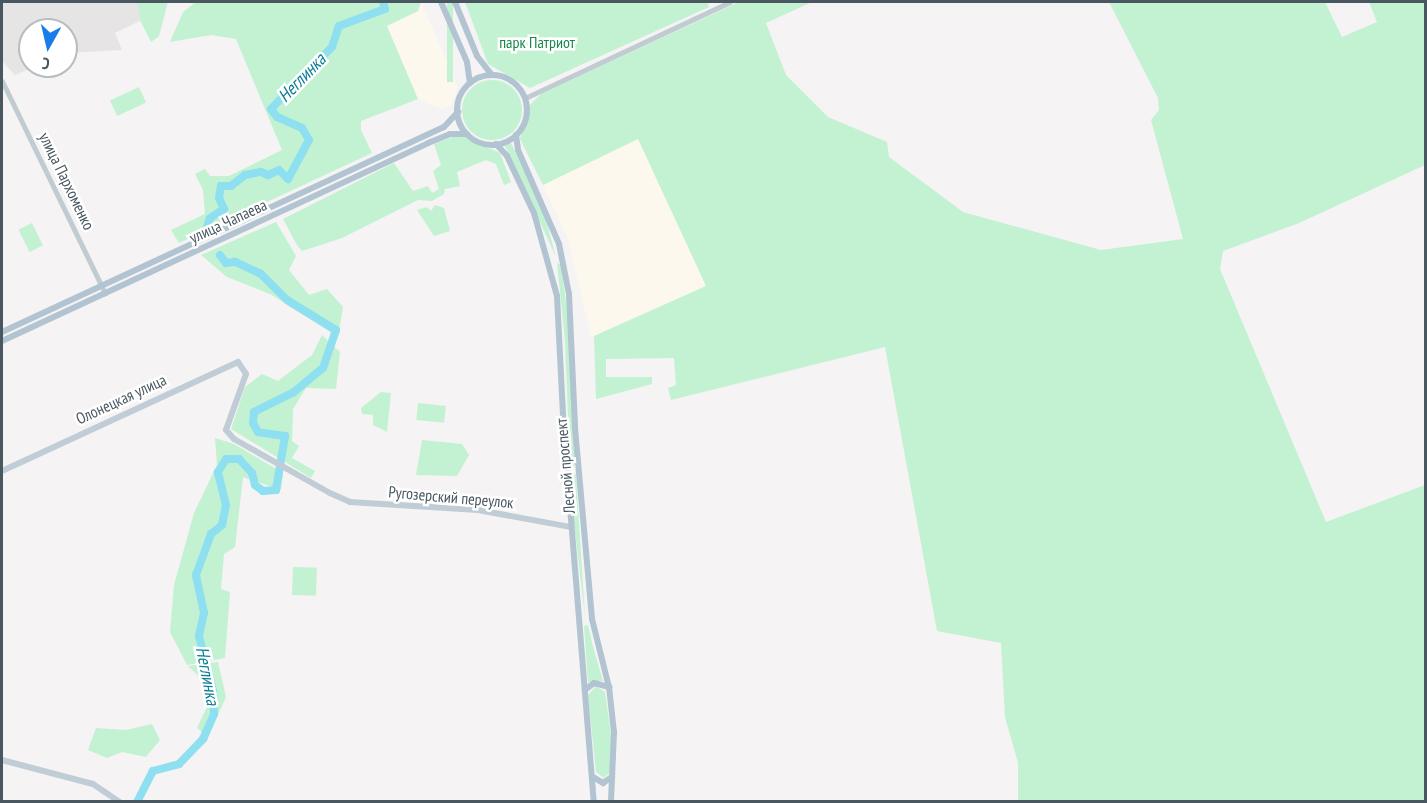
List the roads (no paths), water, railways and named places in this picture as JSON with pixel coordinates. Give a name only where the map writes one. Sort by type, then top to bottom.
[{"type":"main road","points":[[441,2],[467,62],[470,83]]},
{"type":"main road","points":[[455,2],[477,56],[492,75],[516,84],[525,98],[526,118],[516,135],[496,144],[486,144],[467,134],[458,112],[460,96],[470,83],[492,75]]},
{"type":"main road","name":"улица Чапаева","points":[[2,341],[444,127],[458,112]]},
{"type":"main road","name":"улица Чапаева","points":[[2,332],[104,290],[428,143],[450,134],[467,134]]},
{"type":"main road","name":"Лесной проспект","points":[[516,135],[518,150],[562,253],[572,318],[579,470],[592,619],[609,687],[614,732],[611,801]]},
{"type":"main road","name":"Лесной проспект","points":[[496,144],[524,190],[549,257],[561,333],[567,471],[594,801]]},
{"type":"main road","points":[[549,257],[557,258],[562,253]]},
{"type":"main road","points":[[551,266],[557,261],[564,263]]},
{"type":"main road","name":"Олонецкая улица","points":[[2,471],[230,362],[241,364],[246,374]]},
{"type":"main road","name":"Ругозерский переулок","points":[[246,374],[226,430],[263,456],[350,502],[478,510],[571,527]]},
{"type":"main road","points":[[567,471],[574,467],[579,470]]},
{"type":"main road","points":[[579,620],[592,619]]},
{"type":"main road","points":[[585,690],[594,683],[609,687]]},
{"type":"main road","points":[[2,759],[93,784],[120,801]]},
{"type":"main road","points":[[593,777],[603,783],[613,776]]},
{"type":"street","points":[[525,98],[730,2]]},
{"type":"street","name":"улица Пархоменко","points":[[2,81],[104,290]]},
{"type":"waterway","name":"Неглинка","points":[[207,227],[210,218],[224,209],[219,198],[221,186],[231,186],[245,175],[261,172],[268,175],[279,170],[288,179],[309,140],[302,128],[277,117],[271,109],[332,47],[339,26],[385,9],[383,2]]},
{"type":"waterway","name":"Неглинка","points":[[137,802],[153,771],[179,764],[203,739],[214,714],[213,691],[199,636],[204,613],[196,575],[211,534],[222,525],[226,505],[218,472],[226,459],[239,459],[252,473],[255,485],[263,491],[276,490],[285,436],[258,432],[253,423],[254,412],[294,392],[323,368],[336,330],[287,300],[261,274],[235,262],[226,263],[220,255]]},
{"type":"park label","name":"парк Патриот","points":[[537,42]]}]
